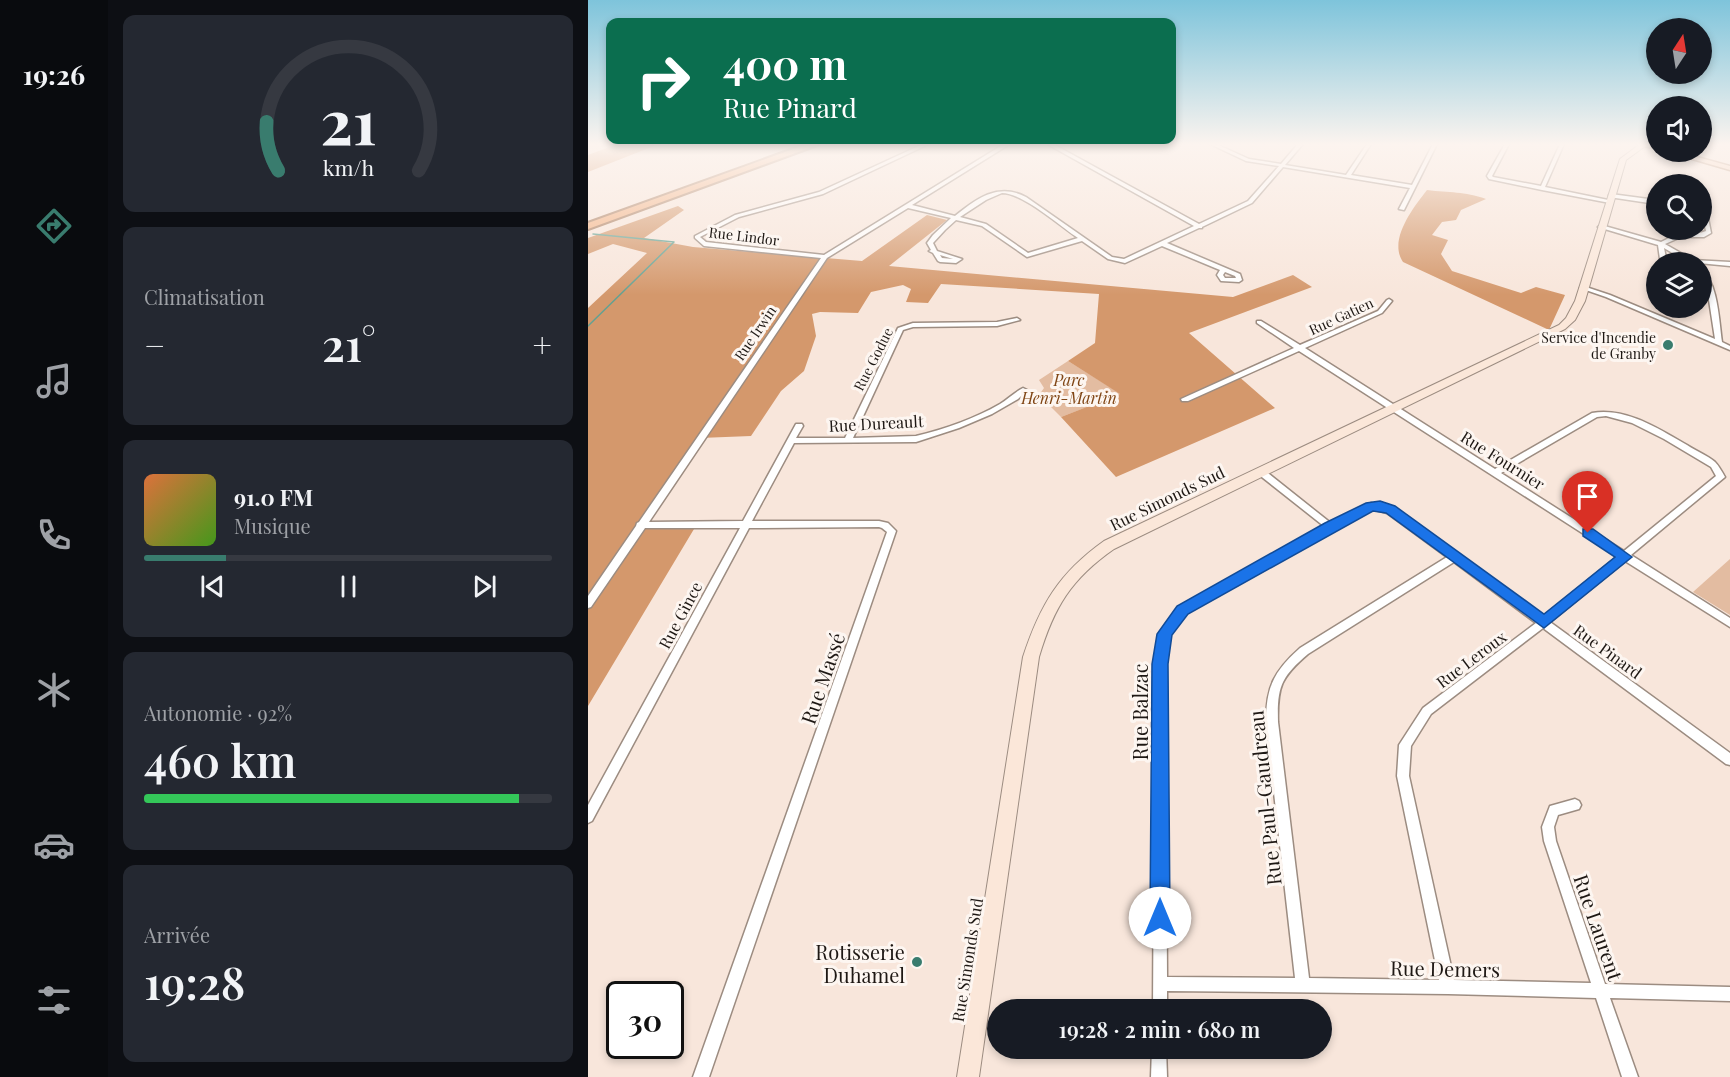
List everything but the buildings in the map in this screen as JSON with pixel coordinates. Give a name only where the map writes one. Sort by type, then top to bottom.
[{"type":"highway","points":[[588,226],[676,194]]},
{"type":"street","name":"Rue Lindor","points":[[816,194],[737,216],[697,237],[704,244],[825,257]]},
{"type":"street","name":"Rue Irwin","points":[[588,603],[825,257],[927,194]]},
{"type":"street","points":[[932,251],[930,243],[936,233],[956,218],[997,194]]},
{"type":"street","points":[[1015,194],[1024,198],[1110,258],[1125,261],[1250,202],[1257,194]]},
{"type":"street","points":[[1140,194],[1200,227]]},
{"type":"street","points":[[1402,210],[1410,194]]},
{"type":"street","points":[[1582,194],[1646,201]]},
{"type":"street","name":"Rue Simonds Sud","points":[[968,1077],[1031,657],[1050,603],[1078,569],[1109,545],[1562,327],[1576,310],[1611,194]]},
{"type":"street","points":[[908,206],[984,225],[1027,255],[1082,239]]},
{"type":"street","points":[[1601,227],[1661,244],[1675,252]]},
{"type":"street","points":[[1661,244],[1669,240]]},
{"type":"street","points":[[1163,244],[1224,269]]},
{"type":"street","points":[[1661,244],[1662,252]]},
{"type":"street","points":[[1712,263],[1730,264]]},
{"type":"street","points":[[1584,288],[1730,348]]},
{"type":"street","points":[[1712,300],[1719,344]]},
{"type":"street","name":"Rue Gatien","points":[[1185,399],[1380,312],[1389,301]]},
{"type":"street","name":"Rue Godue","points":[[847,441],[900,329],[913,325],[997,324],[1017,320]]},
{"type":"street","name":"Rue Fournier","points":[[1259,322],[1730,623]]},
{"type":"street","name":"Rue Dureault","points":[[791,441],[916,440],[931,436],[1011,402],[1023,390]]},
{"type":"street","name":"Rue Leroux","points":[[1448,987],[1403,776],[1405,745],[1427,711],[1544,622],[1719,481],[1720,471],[1714,465],[1630,420],[1618,415],[1602,413],[1496,472]]},
{"type":"street","name":"Rue Gince","points":[[588,817],[799,426]]},
{"type":"street","points":[[1262,471],[1330,527]]},
{"type":"street","name":"Rue Balzac","points":[[1160,999],[1160,664],[1165,634],[1182,610],[1330,527],[1371,506],[1380,506]]},
{"type":"street","name":"Rue Pinard","points":[[1380,506],[1390,510],[1730,759]]},
{"type":"street","name":"Rue Massé","points":[[640,525],[879,524],[885,525],[892,531],[701,1077]]},
{"type":"street","name":"Rue Paul-Gaudreau","points":[[1304,986],[1272,722],[1276,680],[1287,664],[1304,651],[1454,557]]},
{"type":"street","name":"Rue Laurent","points":[[1575,805],[1554,810],[1548,827],[1554,855],[1630,1077]]},
{"type":"street","name":"Rue Demers","points":[[1160,984],[1448,987],[1730,994]]},
{"type":"street","points":[[1159,1059],[1159,1077]]},
{"type":"green space","name":"Parc Henri-Martin","points":[[1068,361],[1121,394],[1061,417],[1039,395],[1044,388],[1039,380]]},
{"type":"green space","points":[[1730,559],[1730,615],[1693,592]]},
{"type":"shaded area","points":[[1424,194],[1470,194],[1486,199],[1461,210],[1456,220],[1442,222],[1432,235],[1448,240],[1441,254],[1452,271],[1521,293],[1536,287],[1565,295],[1549,330],[1403,262],[1398,244],[1400,234]]},
{"type":"shaded area","points":[[678,206],[684,210],[644,238],[693,247],[862,261],[927,215],[947,220],[889,266],[1233,297],[1293,275],[1312,287],[1189,333],[1275,408],[1116,477],[1061,417],[1120,394],[1068,361],[1095,343],[1099,294],[941,284],[928,303],[906,302],[911,289],[903,285],[871,292],[858,313],[820,312],[812,314],[816,336],[804,371],[781,391],[751,436],[700,438],[641,524],[697,524],[588,706],[588,308],[647,253],[613,244],[588,254],[588,238]]},
{"type":"waterway","points":[[588,326],[674,242],[593,234]]},
{"type":"place","name":"Service d'Incendie de Granby","points":[[1668,345]]},
{"type":"place","name":"Rotisserie Duhamel","points":[[917,962]]},
{"type":"route","points":[[1160,918],[1161,648],[1172,621],[1182,610],[1330,527],[1371,506],[1380,506],[1390,510],[1544,622],[1625,557],[1588,533]]}]
